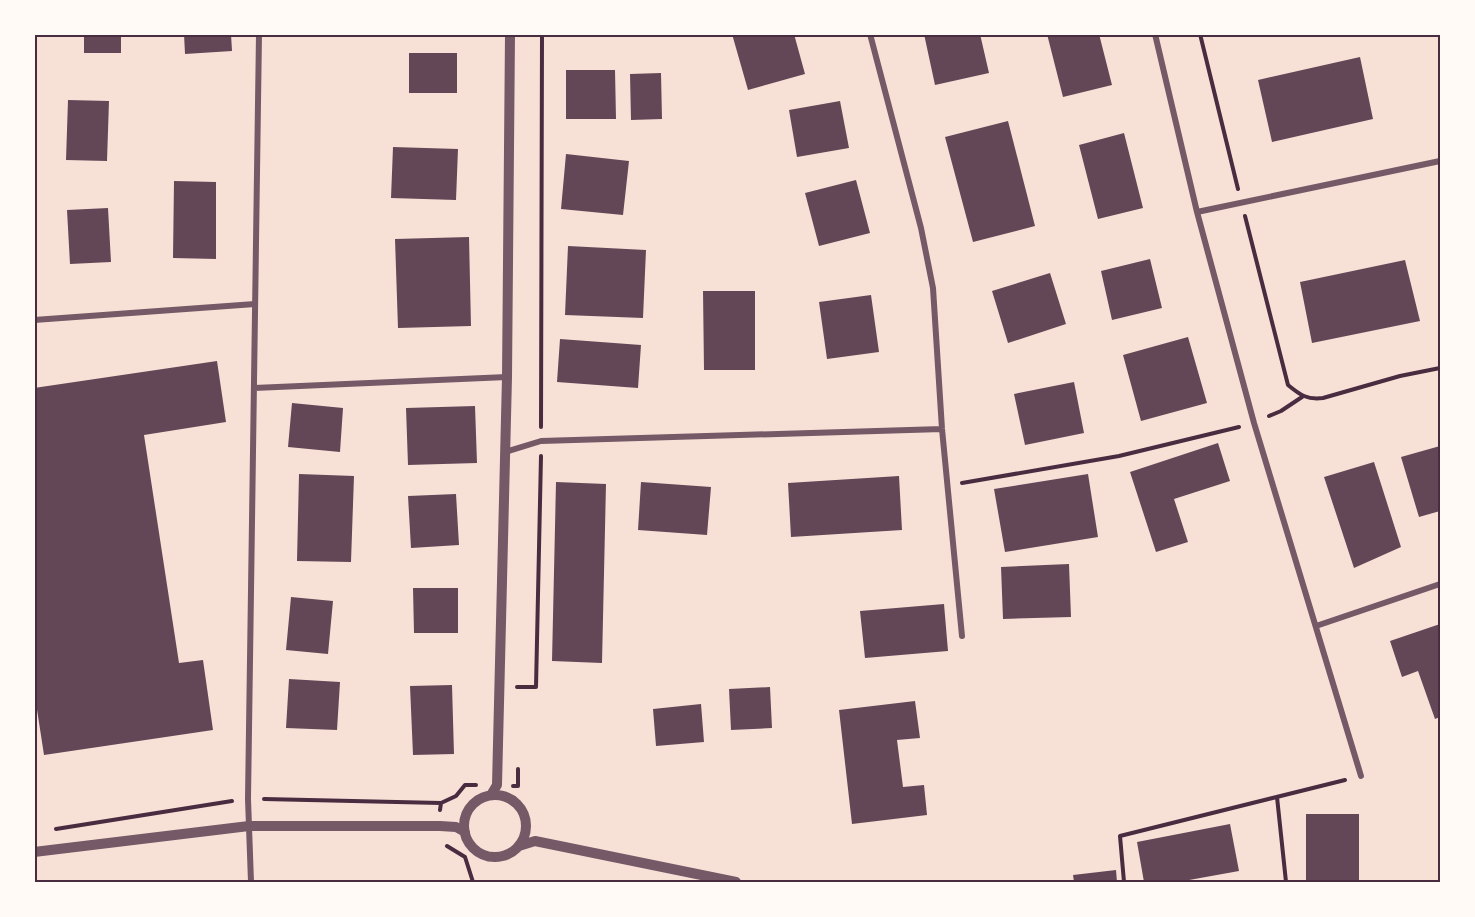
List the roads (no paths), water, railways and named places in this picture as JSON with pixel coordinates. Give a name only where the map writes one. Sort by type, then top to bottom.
[{"type":"street","points":[[250,882],[248,799],[259,34]]},
{"type":"street","points":[[491,795],[497,785],[507,377],[510,34]]},
{"type":"street","points":[[870,34],[933,288],[942,429],[962,636]]},
{"type":"street","points":[[1155,34],[1197,212],[1254,423],[1361,776]]},
{"type":"street","points":[[1197,212],[1440,161]]},
{"type":"street","points":[[34,320],[255,304]]},
{"type":"street","points":[[254,388],[507,377]]},
{"type":"street","points":[[505,452],[541,441],[942,429]]},
{"type":"street","points":[[1316,626],[1440,584]]},
{"type":"street","points":[[497,785],[504,797]]},
{"type":"street","points":[[452,826],[465,817],[473,804],[480,799],[491,795],[504,797],[513,801],[521,810],[525,821],[525,830],[519,846]]},
{"type":"street","points":[[465,817],[467,840],[477,851],[491,857],[505,855],[519,846],[535,841],[736,882]]},
{"type":"street","points":[[34,852],[249,826],[452,826],[465,832]]},
{"type":"street","points":[[525,830],[535,841]]}]
